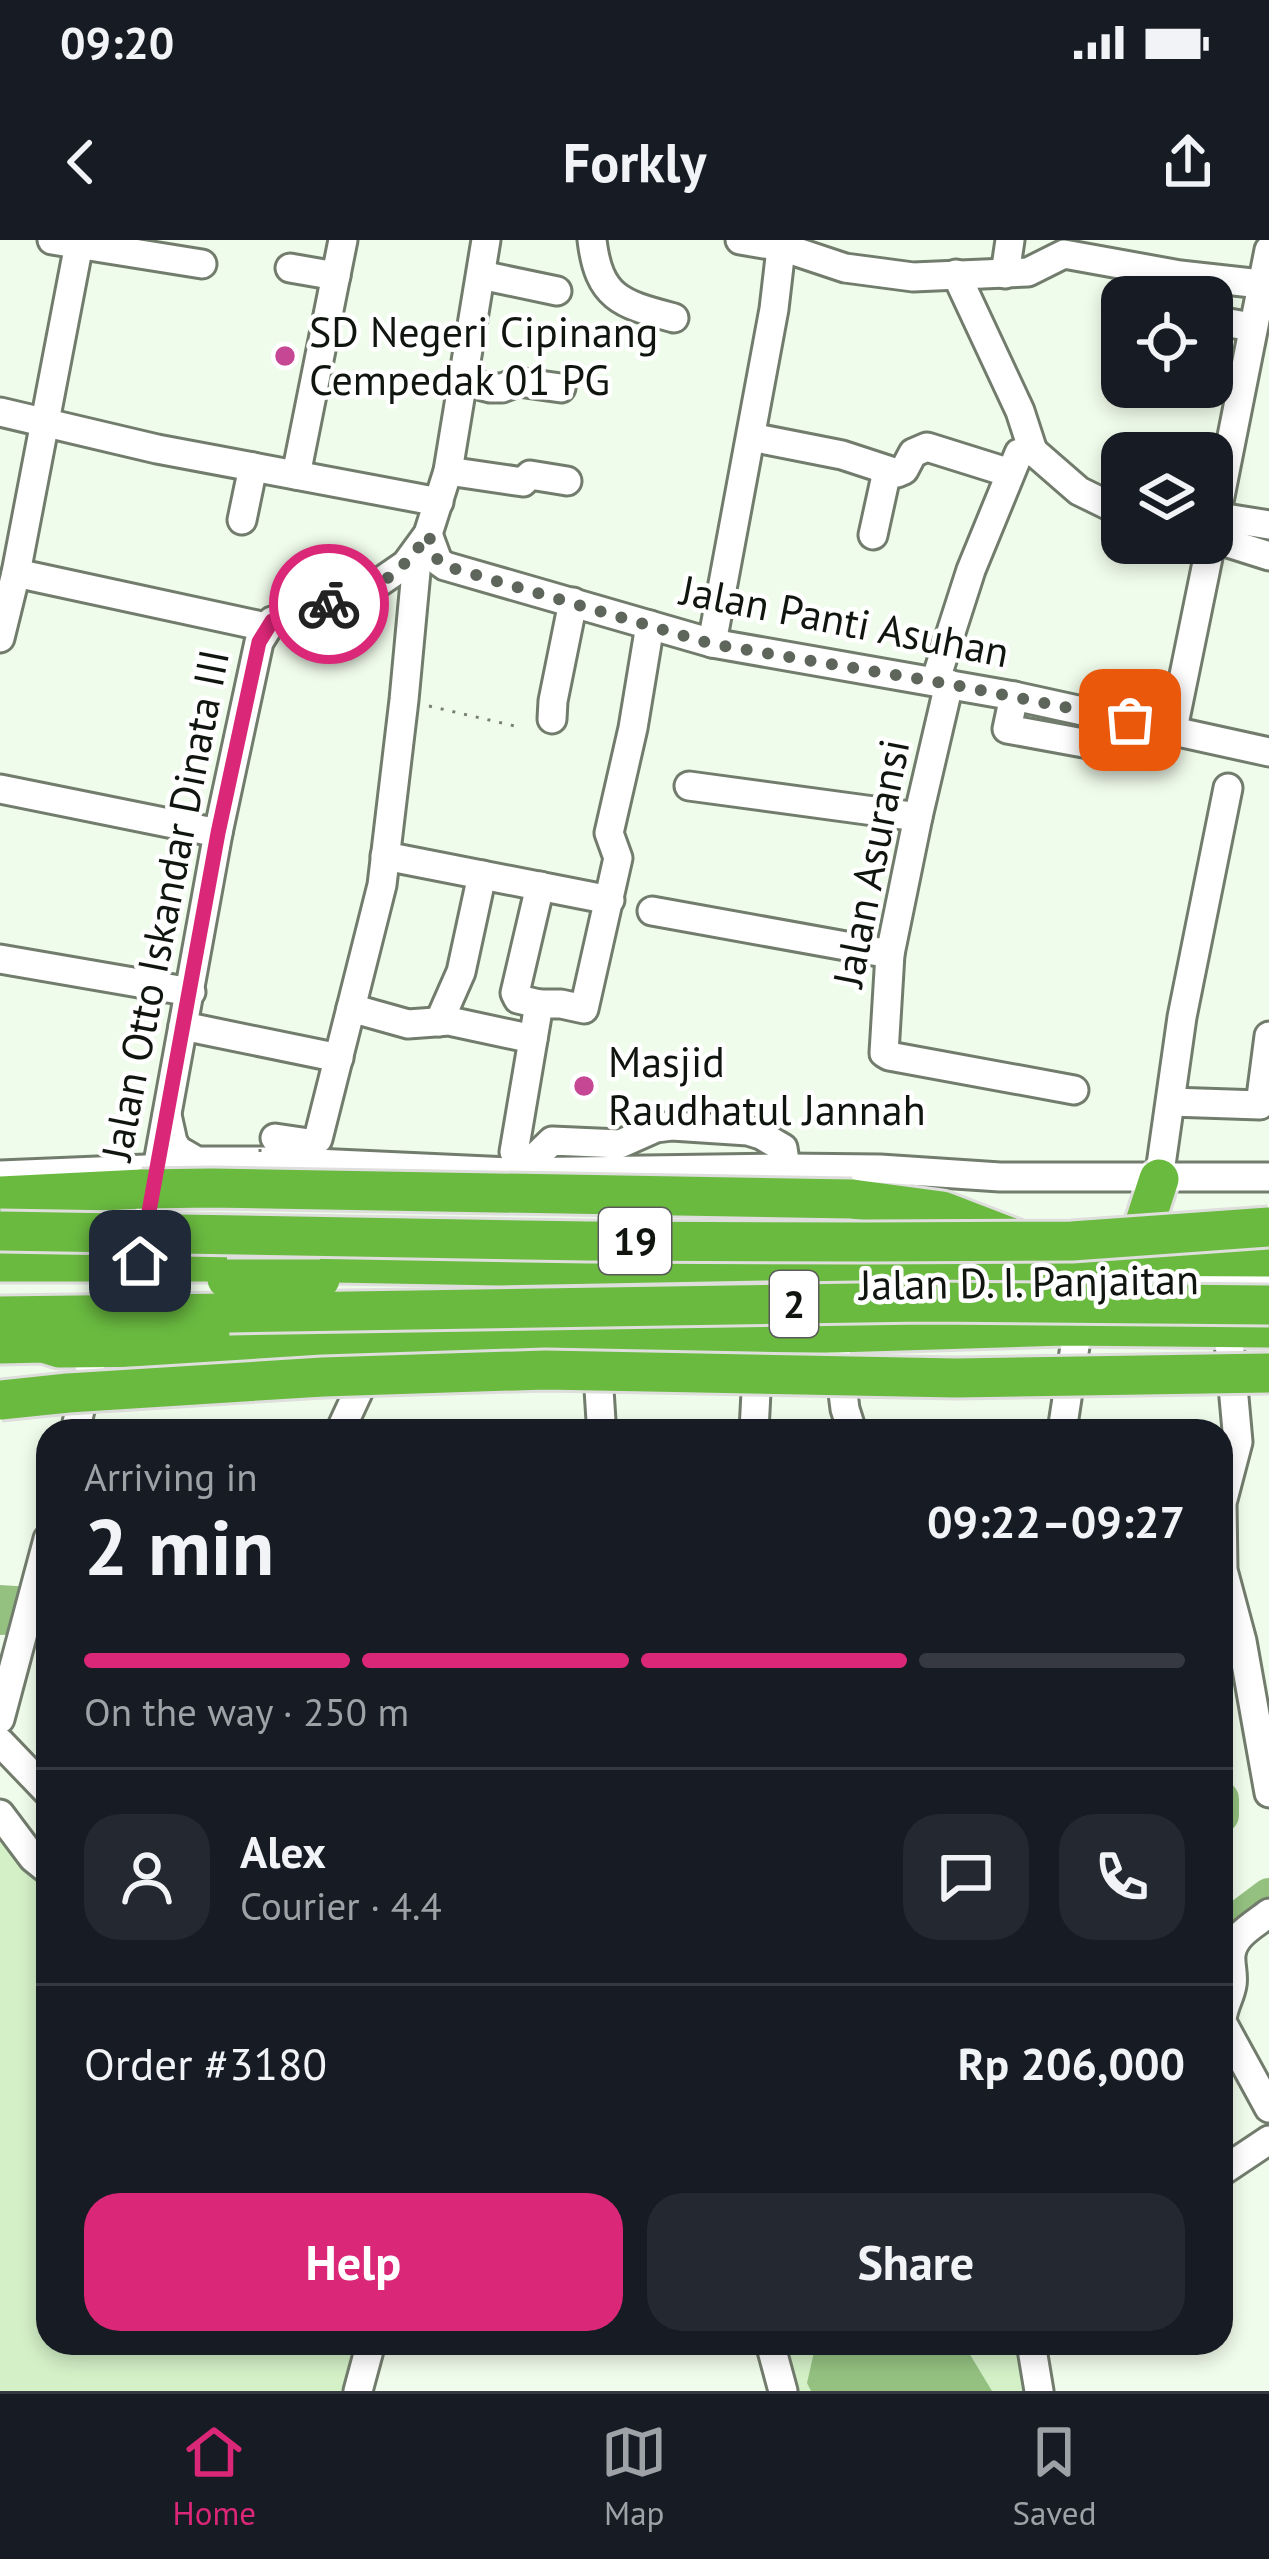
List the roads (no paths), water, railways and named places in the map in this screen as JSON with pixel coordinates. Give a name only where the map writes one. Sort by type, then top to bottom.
[{"type":"highway","points":[[1133,1256],[1159,1179]]},
{"type":"highway","points":[[0,1196],[211,1188],[852,1199],[941,1211],[1058,1256]]},
{"type":"highway","name":"19","points":[[0,1233],[866,1242],[1072,1240],[1269,1227]]},
{"type":"highway","name":"Jalan D. I. Panjaitan","points":[[0,1262],[142,1251],[496,1266],[1269,1257]]},
{"type":"highway","points":[[0,1271],[83,1283]]},
{"type":"highway","name":"2","points":[[0,1285],[227,1279],[1269,1275]]},
{"type":"highway","name":"2","points":[[0,1316],[924,1303],[1269,1309]]},
{"type":"highway","name":"Jalan D. I. Panjaitan","points":[[0,1344],[43,1342],[77,1348],[596,1334],[1269,1328]]},
{"type":"highway","points":[[0,1400],[323,1377],[545,1370],[956,1378],[1269,1395]]},
{"type":"highway","points":[[956,1378],[1269,1373]]},
{"type":"street","points":[[296,476],[343,240]]},
{"type":"street","points":[[275,1138],[310,1143],[318,1139],[382,885],[423,542],[448,471],[486,240]]},
{"type":"street","points":[[592,240],[595,264],[616,299],[674,317]]},
{"type":"street","points":[[740,240],[782,243],[810,258],[913,277],[1028,272],[1064,254],[1122,251],[1180,274],[1261,284]]},
{"type":"street","points":[[1005,274],[1010,240]]},
{"type":"street","points":[[0,638],[46,424],[66,242],[175,250],[202,264]]},
{"type":"street","points":[[712,644],[752,437],[782,243]]},
{"type":"street","points":[[1233,461],[1257,375],[1252,327],[1269,252]]},
{"type":"street","points":[[290,268],[336,276]]},
{"type":"street","points":[[481,274],[557,291]]},
{"type":"street","points":[[956,274],[1020,411],[1033,451],[1079,491],[1101,502]]},
{"type":"street","points":[[1233,324],[1252,327]]},
{"type":"street","points":[[463,382],[490,388],[518,382],[561,388]]},
{"type":"street","points":[[0,412],[439,502]]},
{"type":"street","points":[[752,437],[901,472],[913,453],[927,447],[1010,473],[1019,454],[1033,451]]},
{"type":"street","points":[[242,520],[253,467]]},
{"type":"street","points":[[448,471],[523,482],[530,476],[567,481]]},
{"type":"street","points":[[873,535],[887,471]]},
{"type":"street","name":"Jalan Asuransi","points":[[1010,473],[971,570],[942,683],[890,954],[883,1046],[889,1056],[1074,1090]]},
{"type":"street","points":[[1233,519],[1269,525]]},
{"type":"street","name":"Jalan Panti Asuhan","points":[[423,542],[445,566],[712,644],[1014,696],[1269,752]]},
{"type":"street","name":"Jalan Otto Iskandar Dinata III","points":[[142,1251],[218,833],[259,642],[272,621],[361,595],[392,575],[423,542]]},
{"type":"street","points":[[1233,543],[1269,556]]},
{"type":"street","points":[[1173,729],[1206,564]]},
{"type":"street","points":[[16,573],[266,626]]},
{"type":"street","points":[[552,719],[573,602]]},
{"type":"street","points":[[540,886],[515,993],[524,1002],[584,1009],[618,858],[610,833],[650,626]]},
{"type":"street","points":[[1014,696],[1007,729],[1138,753]]},
{"type":"street","points":[[689,786],[918,817]]},
{"type":"street","points":[[1159,1179],[1183,1017],[1228,788]]},
{"type":"street","points":[[0,789],[218,833]]},
{"type":"street","points":[[385,856],[610,900]]},
{"type":"street","points":[[440,1022],[461,972],[482,874]]},
{"type":"street","points":[[652,910],[890,954]]},
{"type":"street","points":[[0,958],[191,992]]},
{"type":"street","points":[[517,1162],[538,1004]]},
{"type":"street","points":[[351,1008],[408,1024],[449,1021],[533,1039]]},
{"type":"street","points":[[183,1026],[339,1058]]},
{"type":"street","points":[[1171,1102],[1260,1105],[1269,1036]]},
{"type":"street","points":[[166,1111],[173,1142],[197,1161],[517,1162],[880,1169],[1000,1177],[1269,1178]]},
{"type":"street","points":[[517,1162],[552,1141],[620,1144],[672,1126],[761,1135],[783,1148],[786,1168]]},
{"type":"street","points":[[0,1175],[189,1167],[197,1161]]},
{"type":"street","points":[[0,1233],[142,1251]]},
{"type":"street","points":[[0,1298],[1269,1275]]},
{"type":"street","points":[[0,1328],[1269,1309]]},
{"type":"street","points":[[1063,1419],[1070,1329],[1169,1342],[1269,1342]]},
{"type":"street","points":[[835,1333],[844,1419]]},
{"type":"street","points":[[596,1334],[601,1419]]},
{"type":"street","points":[[754,1334],[755,1419]]},
{"type":"street","points":[[346,1419],[381,1342]]},
{"type":"street","points":[[1229,1342],[1238,1442],[1233,1461]]},
{"type":"street","points":[[0,1359],[77,1348],[75,1419]]},
{"type":"street","points":[[0,1719],[12,1643],[36,1575]]},
{"type":"street","points":[[1233,1607],[1269,1793]]},
{"type":"street","points":[[0,1742],[36,1780]]},
{"type":"street","points":[[0,1814],[36,1860]]},
{"type":"street","points":[[1233,1948],[1238,1937],[1269,1913]]},
{"type":"street","points":[[1233,2042],[1269,2108]]},
{"type":"street","points":[[1233,2164],[1269,2140]]},
{"type":"street","points":[[358,2391],[368,2355]]},
{"type":"street","points":[[773,2355],[783,2391]]},
{"type":"street","points":[[1033,2355],[1039,2391]]},
{"type":"waterway","points":[[1233,1923],[1269,1896]]},
{"type":"place","name":"SD Negeri Cipinang Cempedak 01 PG","points":[[285,356]]},
{"type":"place","name":"Masjid Raudhatul Jannah","points":[[584,1086]]}]
